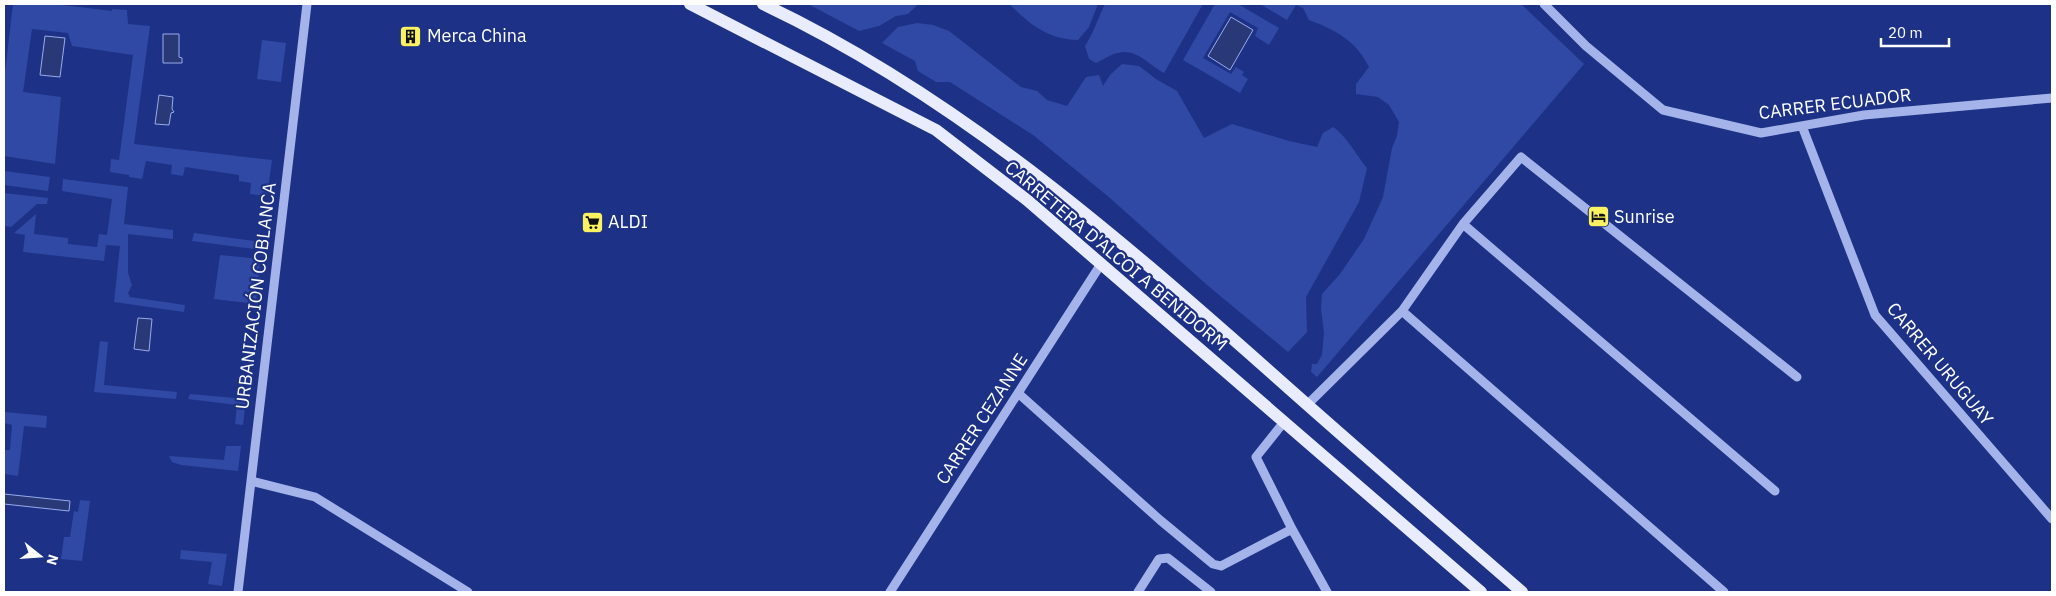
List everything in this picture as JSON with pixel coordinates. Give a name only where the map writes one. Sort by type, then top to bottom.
[{"type":"main road","name":"CARRETERA D'ALCOI A BENIDORM","points":[[690,4],[936,130],[1027,200],[1480,592]]},
{"type":"main road","name":"CARRETERA D'ALCOI A BENIDORM","points":[[763,4],[804,23],[910,84],[980,132],[1077,206],[1188,300],[1522,592]]},
{"type":"street","name":"URBANIZACIÓN COBLANCA","points":[[238,592],[307,4]]},
{"type":"street","name":"CARRER ECUADOR","points":[[1544,4],[1586,46],[1663,110],[1761,133],[1864,115],[2052,98]]},
{"type":"street","name":"CARRER URUGUAY","points":[[1802,126],[1875,315],[2052,519]]},
{"type":"street","points":[[1307,405],[1402,310],[1463,224],[1521,157],[1797,376]]},
{"type":"street","points":[[1463,224],[1775,491]]},
{"type":"street","name":"CARRER CEZANNE","points":[[890,592],[1101,264]]},
{"type":"street","points":[[1402,310],[1724,592]]},
{"type":"street","points":[[1018,393],[1212,564],[1221,566],[1292,529]]},
{"type":"street","points":[[1284,422],[1256,457],[1292,529],[1327,592]]},
{"type":"street","points":[[251,481],[315,497],[468,592]]},
{"type":"street","points":[[1138,592],[1158,559],[1168,558],[1211,592]]},
{"type":"shaded area","points":[[13,4],[54,4],[112,11],[112,9],[127,10],[128,24],[150,26],[134,144],[272,160],[267,196],[250,194],[251,183],[239,181],[239,175],[185,167],[183,176],[171,174],[172,165],[146,161],[142,179],[110,172],[111,159],[119,160],[133,55],[72,46],[68,33],[32,29],[23,92],[61,97],[55,164],[4,156],[4,81]]},
{"type":"shaded area","points":[[808,4],[918,4],[908,14],[896,16],[879,26],[859,31]]},
{"type":"shaded area","points":[[1009,4],[1098,4],[1089,27],[1078,40],[1067,39],[1040,29]]},
{"type":"shaded area","points":[[1105,4],[1203,4],[1164,73],[1131,53],[1115,54],[1096,63],[1089,59],[1085,46]]},
{"type":"shaded area","points":[[1215,4],[1238,4],[1279,28],[1269,45],[1255,36],[1258,28],[1230,12],[1203,58],[1231,74],[1236,67],[1244,72],[1242,75],[1248,79],[1240,93],[1183,60]]},
{"type":"shaded area","points":[[1260,4],[1521,4],[1584,64],[1317,377],[1311,372],[1312,364],[1317,364],[1322,355],[1324,333],[1321,309],[1322,294],[1340,274],[1364,239],[1383,197],[1399,122],[1389,105],[1378,97],[1356,94],[1356,84],[1369,67],[1351,43],[1336,32],[1309,20],[1303,8],[1296,5],[1287,20]]},
{"type":"shaded area","points":[[1231,17],[1253,30],[1230,70],[1208,56]]},
{"type":"shaded area","points":[[917,23],[933,25],[949,31],[1021,87],[1037,91],[1047,100],[1067,106],[1086,77],[1099,75],[1103,86],[1110,75],[1122,64],[1139,66],[1156,79],[1177,91],[1204,138],[1232,124],[1289,141],[1317,147],[1323,133],[1333,127],[1347,141],[1367,168],[1359,202],[1306,297],[1307,332],[1288,352],[1207,285],[1110,198],[1033,135],[950,82],[936,82],[918,71],[915,61],[882,43],[898,27]]},
{"type":"shaded area","points":[[163,34],[179,34],[179,57],[182,58],[182,63],[163,63]]},
{"type":"shaded area","points":[[45,36],[65,38],[60,77],[40,75]]},
{"type":"shaded area","points":[[262,40],[286,43],[281,82],[257,79]]},
{"type":"shaded area","points":[[159,95],[173,97],[172,109],[174,112],[171,113],[169,125],[155,124]]},
{"type":"shaded area","points":[[4,171],[50,177],[48,191],[4,185]]},
{"type":"shaded area","points":[[63,179],[128,187],[124,224],[173,230],[173,239],[128,234],[128,273],[132,285],[128,293],[130,297],[185,305],[184,312],[114,302],[120,246],[106,245],[104,261],[23,252],[25,235],[14,233],[36,214],[34,234],[68,238],[68,244],[97,247],[99,234],[107,235],[112,199],[62,191]]},
{"type":"shaded area","points":[[4,193],[48,198],[47,204],[37,204],[11,227],[4,226]]},
{"type":"shaded area","points":[[194,233],[261,242],[261,250],[192,241]]},
{"type":"shaded area","points":[[220,255],[260,259],[256,304],[214,299]]},
{"type":"shaded area","points":[[138,318],[152,319],[149,351],[134,349]]},
{"type":"shaded area","points":[[100,341],[108,342],[104,385],[177,392],[176,399],[94,392]]},
{"type":"shaded area","points":[[190,394],[246,399],[243,425],[235,424],[237,405],[188,399]]},
{"type":"shaded area","points":[[5,412],[47,416],[46,428],[24,426],[18,476],[4,474],[4,450],[10,450],[12,425],[4,423]]},
{"type":"shaded area","points":[[226,446],[241,446],[238,471],[181,465],[172,462],[169,456],[224,460]]},
{"type":"shaded area","points":[[4,494],[70,501],[69,511],[4,504]]},
{"type":"shaded area","points":[[80,500],[90,501],[82,561],[61,559],[64,537],[70,537],[74,511],[78,512]]},
{"type":"shaded area","points":[[181,550],[227,554],[222,586],[208,584],[212,562],[180,559]]},
{"type":"place","name":"Merca China","points":[[411,36]]},
{"type":"place","name":"Sunrise","points":[[1598,217]]},
{"type":"place","name":"ALDI","points":[[592,222]]}]
